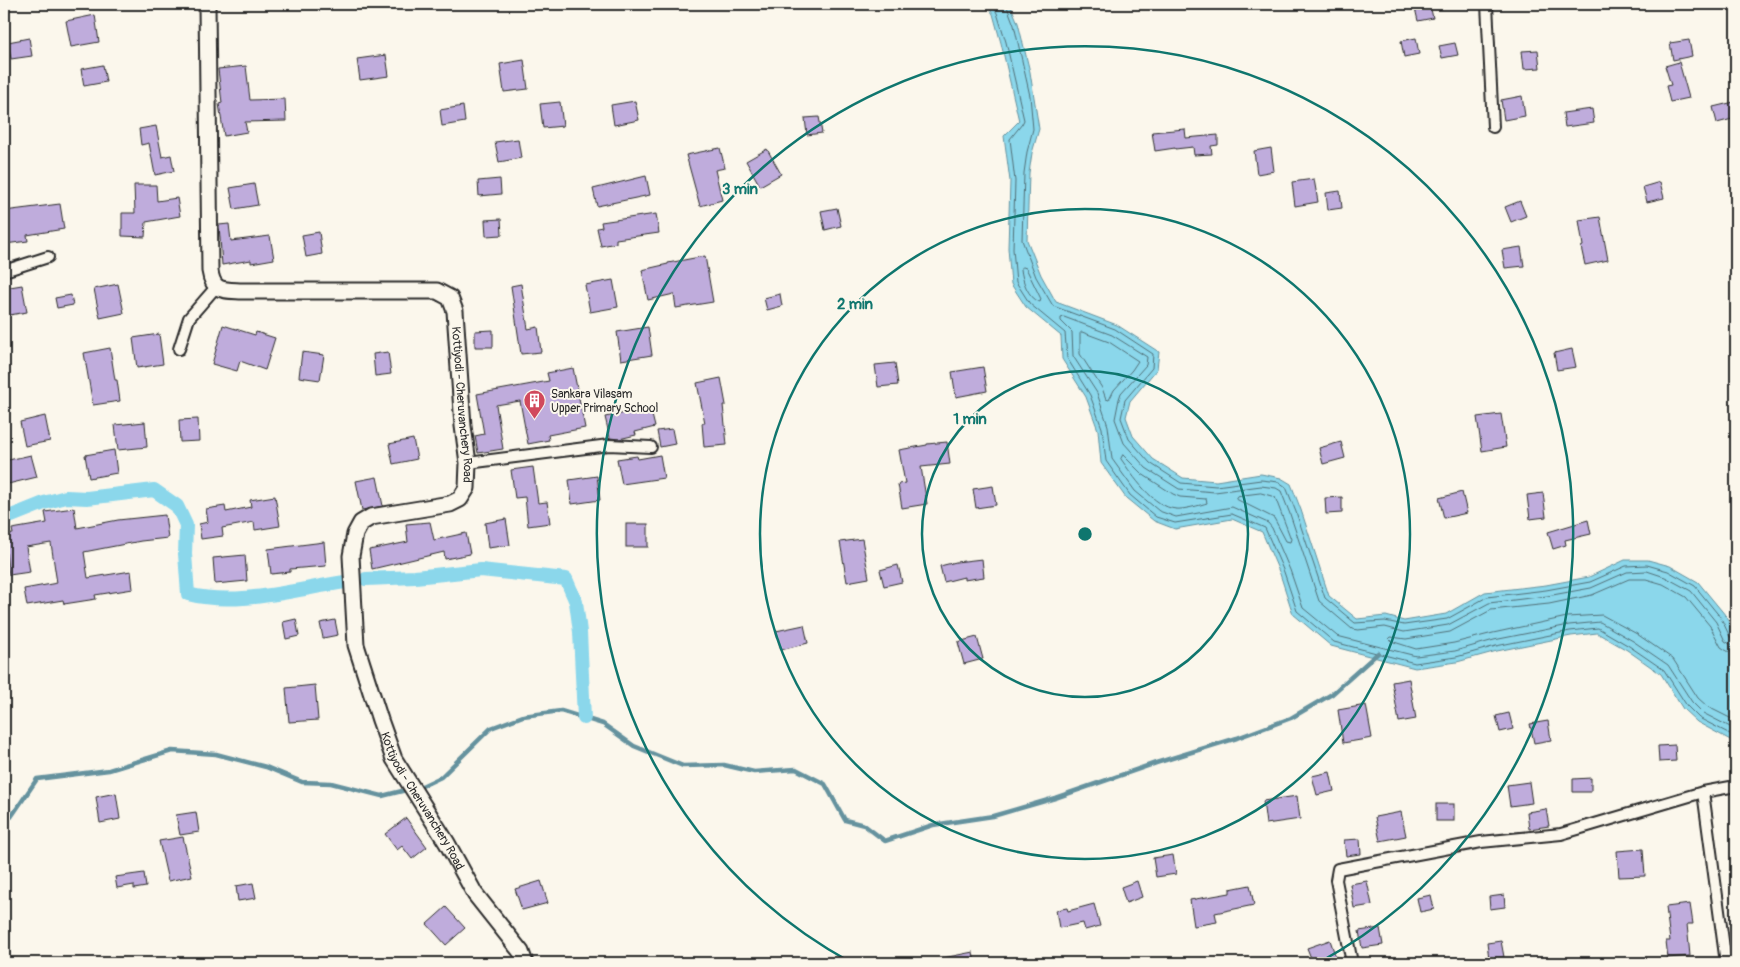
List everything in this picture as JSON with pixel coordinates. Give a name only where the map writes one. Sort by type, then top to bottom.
[{"type":"main road","points":[[207,4],[210,271],[212,282],[216,287]]},
{"type":"main road","name":"Kottiyodi - Cheruvanchery Road","points":[[216,287],[242,291],[437,290],[450,298],[455,310],[463,426],[468,463],[467,488],[460,499],[450,504],[371,518],[361,523],[355,534],[351,556],[356,645],[394,759],[406,781],[447,843],[475,894],[521,952],[525,963]]},
{"type":"street","points":[[1487,4],[1493,127]]},
{"type":"street","points":[[4,271],[48,257]]},
{"type":"street","points":[[180,349],[189,318],[216,287]]},
{"type":"street","points":[[468,463],[609,444],[651,448]]},
{"type":"street","points":[[1352,963],[1336,880],[1338,869],[1481,842],[1561,834],[1703,792],[1736,786]]},
{"type":"street","points":[[1703,792],[1726,963]]},
{"type":"water","points":[[986,4],[1010,4],[1018,23],[1030,72],[1039,129],[1032,153],[1029,173],[1027,240],[1041,275],[1056,302],[1117,325],[1159,352],[1157,369],[1130,401],[1126,417],[1133,436],[1153,459],[1183,478],[1216,481],[1261,474],[1281,478],[1291,484],[1329,596],[1357,619],[1386,616],[1404,621],[1446,614],[1485,592],[1546,585],[1589,577],[1625,560],[1648,560],[1670,566],[1698,582],[1726,616],[1736,638],[1736,743],[1697,722],[1683,709],[1661,674],[1627,650],[1597,633],[1571,636],[1497,651],[1457,662],[1415,668],[1331,646],[1293,614],[1280,574],[1262,532],[1232,519],[1175,529],[1154,521],[1126,498],[1101,463],[1098,430],[1086,397],[1062,359],[1061,336],[1026,307],[1011,284],[1008,248],[1010,181],[1004,136],[1019,121],[993,14]]},
{"type":"building","points":[[1430,5],[1433,18],[1418,21],[1415,8]]},
{"type":"building","points":[[95,15],[99,42],[71,47],[66,21]]},
{"type":"building","points":[[29,38],[32,56],[11,59],[8,42]]},
{"type":"building","points":[[1416,38],[1419,54],[1404,57],[1401,41]]},
{"type":"building","points":[[1689,40],[1692,56],[1673,60],[1670,43]]},
{"type":"building","points":[[1455,43],[1458,55],[1442,58],[1439,46]]},
{"type":"building","points":[[1538,50],[1540,68],[1524,69],[1522,51]]},
{"type":"building","points":[[386,55],[389,76],[360,80],[357,59]]},
{"type":"building","points":[[524,60],[528,89],[504,92],[500,64]]},
{"type":"building","points":[[1679,62],[1689,98],[1670,102],[1666,86],[1671,85],[1665,66]]},
{"type":"building","points":[[103,65],[106,82],[84,86],[81,69]]},
{"type":"building","points":[[246,66],[250,100],[285,99],[286,121],[245,122],[247,132],[224,136],[219,104],[222,103],[218,69]]},
{"type":"building","points":[[1522,96],[1525,116],[1504,120],[1501,100]]},
{"type":"building","points":[[635,101],[639,120],[614,125],[611,105]]},
{"type":"building","points":[[560,102],[563,126],[543,128],[540,104]]},
{"type":"building","points":[[1734,102],[1736,118],[1717,123],[1713,107]]},
{"type":"building","points":[[463,106],[465,122],[442,126],[440,110]]},
{"type":"building","points":[[1592,109],[1594,123],[1565,127],[1563,113]]},
{"type":"building","points":[[819,117],[822,133],[807,135],[805,118]]},
{"type":"building","points":[[156,126],[162,157],[171,155],[174,171],[155,175],[149,143],[141,145],[139,129]]},
{"type":"building","points":[[1185,129],[1186,138],[1218,135],[1218,145],[1211,146],[1212,154],[1194,155],[1193,147],[1155,151],[1152,132]]},
{"type":"building","points":[[518,139],[521,158],[499,162],[495,142]]},
{"type":"building","points":[[720,148],[725,168],[715,170],[722,200],[700,206],[686,155]]},
{"type":"building","points":[[1271,148],[1274,171],[1257,174],[1254,151]]},
{"type":"building","points":[[767,149],[781,174],[760,186],[746,161]]},
{"type":"building","points":[[646,176],[650,195],[597,206],[593,189]]},
{"type":"building","points":[[500,179],[501,194],[479,196],[478,181]]},
{"type":"building","points":[[1314,179],[1318,202],[1295,206],[1292,182]]},
{"type":"building","points":[[1660,182],[1664,198],[1647,202],[1643,187]]},
{"type":"building","points":[[254,184],[258,205],[234,209],[230,188]]},
{"type":"building","points":[[134,185],[156,185],[157,201],[177,198],[180,216],[146,222],[145,237],[122,236],[122,213],[135,213]]},
{"type":"building","points":[[1340,191],[1342,208],[1328,210],[1326,193]]},
{"type":"building","points":[[1520,201],[1526,216],[1511,222],[1505,207]]},
{"type":"building","points":[[60,204],[64,229],[27,235],[28,241],[5,244],[4,211]]},
{"type":"building","points":[[837,208],[841,226],[825,230],[821,211]]},
{"type":"building","points":[[656,214],[659,233],[616,239],[616,243],[601,246],[597,228],[602,227],[601,222]]},
{"type":"building","points":[[1600,217],[1608,260],[1585,265],[1581,247],[1583,246],[1579,220]]},
{"type":"building","points":[[501,219],[502,235],[486,236],[485,220]]},
{"type":"building","points":[[229,224],[231,241],[270,236],[274,259],[251,263],[251,260],[222,265],[219,225]]},
{"type":"building","points":[[319,232],[322,254],[306,257],[302,235]]},
{"type":"building","points":[[1521,247],[1524,266],[1505,268],[1502,250]]},
{"type":"building","points":[[705,256],[713,302],[676,308],[674,294],[648,300],[642,270]]},
{"type":"building","points":[[613,280],[618,307],[590,312],[585,285]]},
{"type":"building","points":[[118,284],[124,313],[100,318],[94,289]]},
{"type":"building","points":[[521,284],[528,329],[538,327],[541,352],[521,354],[511,286]]},
{"type":"building","points":[[22,285],[27,312],[4,316],[4,288]]},
{"type":"building","points":[[780,294],[782,306],[767,310],[764,298]]},
{"type":"building","points":[[71,295],[73,305],[57,308],[55,298]]},
{"type":"building","points":[[223,325],[255,335],[256,332],[275,338],[265,370],[240,361],[237,371],[212,364]]},
{"type":"building","points":[[648,327],[652,355],[621,360],[617,332]]},
{"type":"building","points":[[493,330],[493,347],[475,347],[475,331]]},
{"type":"building","points":[[159,334],[163,364],[137,368],[133,338]]},
{"type":"building","points":[[110,348],[120,401],[93,405],[84,353]]},
{"type":"building","points":[[1572,349],[1576,367],[1557,370],[1554,353]]},
{"type":"building","points":[[302,352],[324,355],[320,380],[299,377]]},
{"type":"building","points":[[388,352],[391,374],[375,376],[373,354]]},
{"type":"building","points":[[895,363],[898,385],[878,387],[875,365]]},
{"type":"building","points":[[983,367],[987,391],[956,397],[952,372]]},
{"type":"building","points":[[573,368],[585,428],[548,435],[549,440],[528,444],[520,401],[496,405],[503,449],[478,453],[475,436],[484,434],[477,394],[549,381],[547,373]]},
{"type":"building","points":[[721,378],[726,405],[723,405],[727,445],[704,447],[702,423],[705,423],[697,383]]},
{"type":"building","points":[[651,411],[655,427],[635,432],[636,435],[619,439],[610,438],[605,417],[631,412],[632,415]]},
{"type":"building","points":[[1501,414],[1506,447],[1482,451],[1477,417]]},
{"type":"building","points":[[45,416],[50,441],[25,446],[20,422]]},
{"type":"building","points":[[198,419],[199,441],[180,442],[179,420]]},
{"type":"building","points":[[145,422],[147,447],[118,450],[115,425]]},
{"type":"building","points":[[672,429],[675,444],[660,447],[657,431]]},
{"type":"building","points":[[413,439],[417,459],[393,464],[389,444]]},
{"type":"building","points":[[947,442],[950,464],[921,467],[927,504],[902,508],[898,484],[905,483],[899,450]]},
{"type":"building","points":[[1341,442],[1345,458],[1323,464],[1319,448]]},
{"type":"building","points":[[114,450],[117,473],[89,478],[85,455]]},
{"type":"building","points":[[31,455],[37,477],[8,484],[4,461]]},
{"type":"building","points":[[660,455],[664,478],[622,484],[617,459],[637,456],[638,459]]},
{"type":"building","points":[[533,467],[538,503],[547,502],[550,523],[528,526],[525,497],[515,498],[511,470]]},
{"type":"building","points":[[597,476],[600,500],[572,504],[569,480]]},
{"type":"building","points":[[377,477],[383,506],[362,510],[356,481]]},
{"type":"building","points":[[993,486],[996,505],[976,508],[973,489]]},
{"type":"building","points":[[1462,492],[1467,513],[1444,518],[1439,498]]},
{"type":"building","points":[[1543,493],[1546,517],[1530,519],[1527,495]]},
{"type":"building","points":[[275,496],[280,526],[255,530],[254,522],[222,528],[223,536],[201,539],[199,524],[208,522],[206,509],[225,506],[226,512],[251,507],[250,500]]},
{"type":"building","points":[[1342,497],[1342,513],[1326,514],[1325,498]]},
{"type":"building","points":[[74,508],[77,528],[118,520],[165,515],[168,538],[84,552],[88,578],[131,571],[133,589],[95,595],[96,599],[64,604],[63,600],[27,606],[24,589],[57,583],[51,543],[26,547],[30,572],[9,575],[6,552],[4,552],[4,535],[13,534],[12,529],[47,523],[45,512]]},
{"type":"building","points":[[506,519],[510,545],[488,548],[485,523]]},
{"type":"building","points":[[1588,520],[1591,534],[1565,540],[1566,545],[1553,549],[1548,532]]},
{"type":"building","points":[[430,522],[434,540],[466,533],[470,554],[445,559],[444,552],[372,569],[369,550],[408,542],[406,524]]},
{"type":"building","points":[[626,524],[648,524],[648,547],[626,547]]},
{"type":"building","points":[[862,539],[869,578],[847,582],[840,542]]},
{"type":"building","points":[[324,542],[326,566],[290,569],[290,572],[271,574],[268,549]]},
{"type":"building","points":[[245,555],[247,581],[215,584],[213,558]]},
{"type":"building","points":[[982,559],[984,577],[964,580],[964,577],[944,582],[940,566]]},
{"type":"building","points":[[898,565],[902,582],[884,586],[880,570]]},
{"type":"building","points":[[296,619],[299,636],[286,639],[283,622]]},
{"type":"building","points":[[335,620],[338,635],[323,638],[320,623]]},
{"type":"building","points":[[804,625],[808,643],[781,650],[776,631]]},
{"type":"building","points":[[977,637],[983,659],[964,664],[958,642]]},
{"type":"building","points":[[1409,679],[1416,719],[1399,722],[1392,682]]},
{"type":"building","points":[[315,685],[318,720],[289,722],[286,688]]},
{"type":"building","points":[[1366,705],[1372,738],[1343,743],[1338,710]]},
{"type":"building","points":[[1509,713],[1513,729],[1500,732],[1496,716]]},
{"type":"building","points":[[1548,721],[1551,740],[1534,743],[1530,724]]},
{"type":"building","points":[[1675,745],[1676,761],[1659,762],[1658,746]]},
{"type":"building","points":[[1330,772],[1334,791],[1317,795],[1312,776]]},
{"type":"building","points":[[1591,778],[1591,792],[1573,792],[1573,779]]},
{"type":"building","points":[[1529,782],[1532,803],[1510,806],[1507,785]]},
{"type":"building","points":[[116,793],[120,819],[100,823],[96,797]]},
{"type":"building","points":[[1297,796],[1300,819],[1266,824],[1263,801]]},
{"type":"building","points":[[1436,804],[1454,804],[1454,821],[1436,821]]},
{"type":"building","points":[[1546,809],[1549,826],[1529,829],[1527,812]]},
{"type":"building","points":[[196,812],[199,832],[180,835],[176,815]]},
{"type":"building","points":[[1401,812],[1406,836],[1380,841],[1375,817]]},
{"type":"building","points":[[406,818],[427,847],[412,859],[402,846],[397,850],[385,834]]},
{"type":"building","points":[[183,837],[192,876],[168,881],[159,841]]},
{"type":"building","points":[[1360,839],[1361,854],[1346,856],[1344,840]]},
{"type":"building","points":[[1643,849],[1645,876],[1619,877],[1617,851]]},
{"type":"building","points":[[1173,855],[1176,874],[1156,877],[1153,858]]},
{"type":"building","points":[[144,873],[146,887],[134,889],[134,885],[117,888],[115,877]]},
{"type":"building","points":[[541,881],[548,903],[522,910],[515,889]]},
{"type":"building","points":[[1137,881],[1142,897],[1126,903],[1121,887]]},
{"type":"building","points":[[1367,881],[1372,905],[1354,908],[1350,884]]},
{"type":"building","points":[[253,883],[256,898],[238,901],[236,886]]},
{"type":"building","points":[[1250,885],[1254,905],[1215,913],[1217,922],[1194,926],[1190,900],[1230,893],[1230,889]]},
{"type":"building","points":[[1431,895],[1434,909],[1420,912],[1417,898]]},
{"type":"building","points":[[1504,895],[1505,907],[1490,909],[1489,897]]},
{"type":"building","points":[[1094,904],[1100,926],[1085,930],[1083,923],[1059,928],[1056,910],[1067,908],[1068,911]]},
{"type":"building","points":[[1690,904],[1693,924],[1687,924],[1690,956],[1668,958],[1666,941],[1670,941],[1666,907]]},
{"type":"building","points":[[446,907],[465,928],[446,945],[427,924]]},
{"type":"building","points":[[1380,928],[1383,945],[1362,948],[1359,931]]},
{"type":"building","points":[[1330,940],[1338,963],[1313,963],[1307,948]]},
{"type":"building","points":[[1501,941],[1504,957],[1489,959],[1487,943]]},
{"type":"building","points":[[973,952],[975,963],[944,963],[943,958]]},
{"type":"waterway","points":[[4,519],[44,503],[66,497],[87,498],[154,490],[177,506],[186,525],[185,554],[188,594],[207,598],[246,598],[345,582]]},
{"type":"waterway","points":[[366,579],[415,577],[481,570],[566,579],[576,602],[580,632],[584,718]]},
{"type":"waterway","points":[[4,820],[11,817],[37,779],[109,770],[172,751],[216,754],[266,767],[302,782],[331,783],[382,796],[422,786],[441,777],[491,728],[523,716],[561,711],[603,724],[634,746],[683,766],[724,765],[754,772],[796,769],[825,784],[845,820],[864,825],[885,841],[933,825],[993,816],[1055,798],[1156,763],[1237,738],[1291,718],[1332,694],[1378,653]]},
{"type":"place","name":"Sankara Vilasam Upper Primary School","points":[[535,420]]}]
